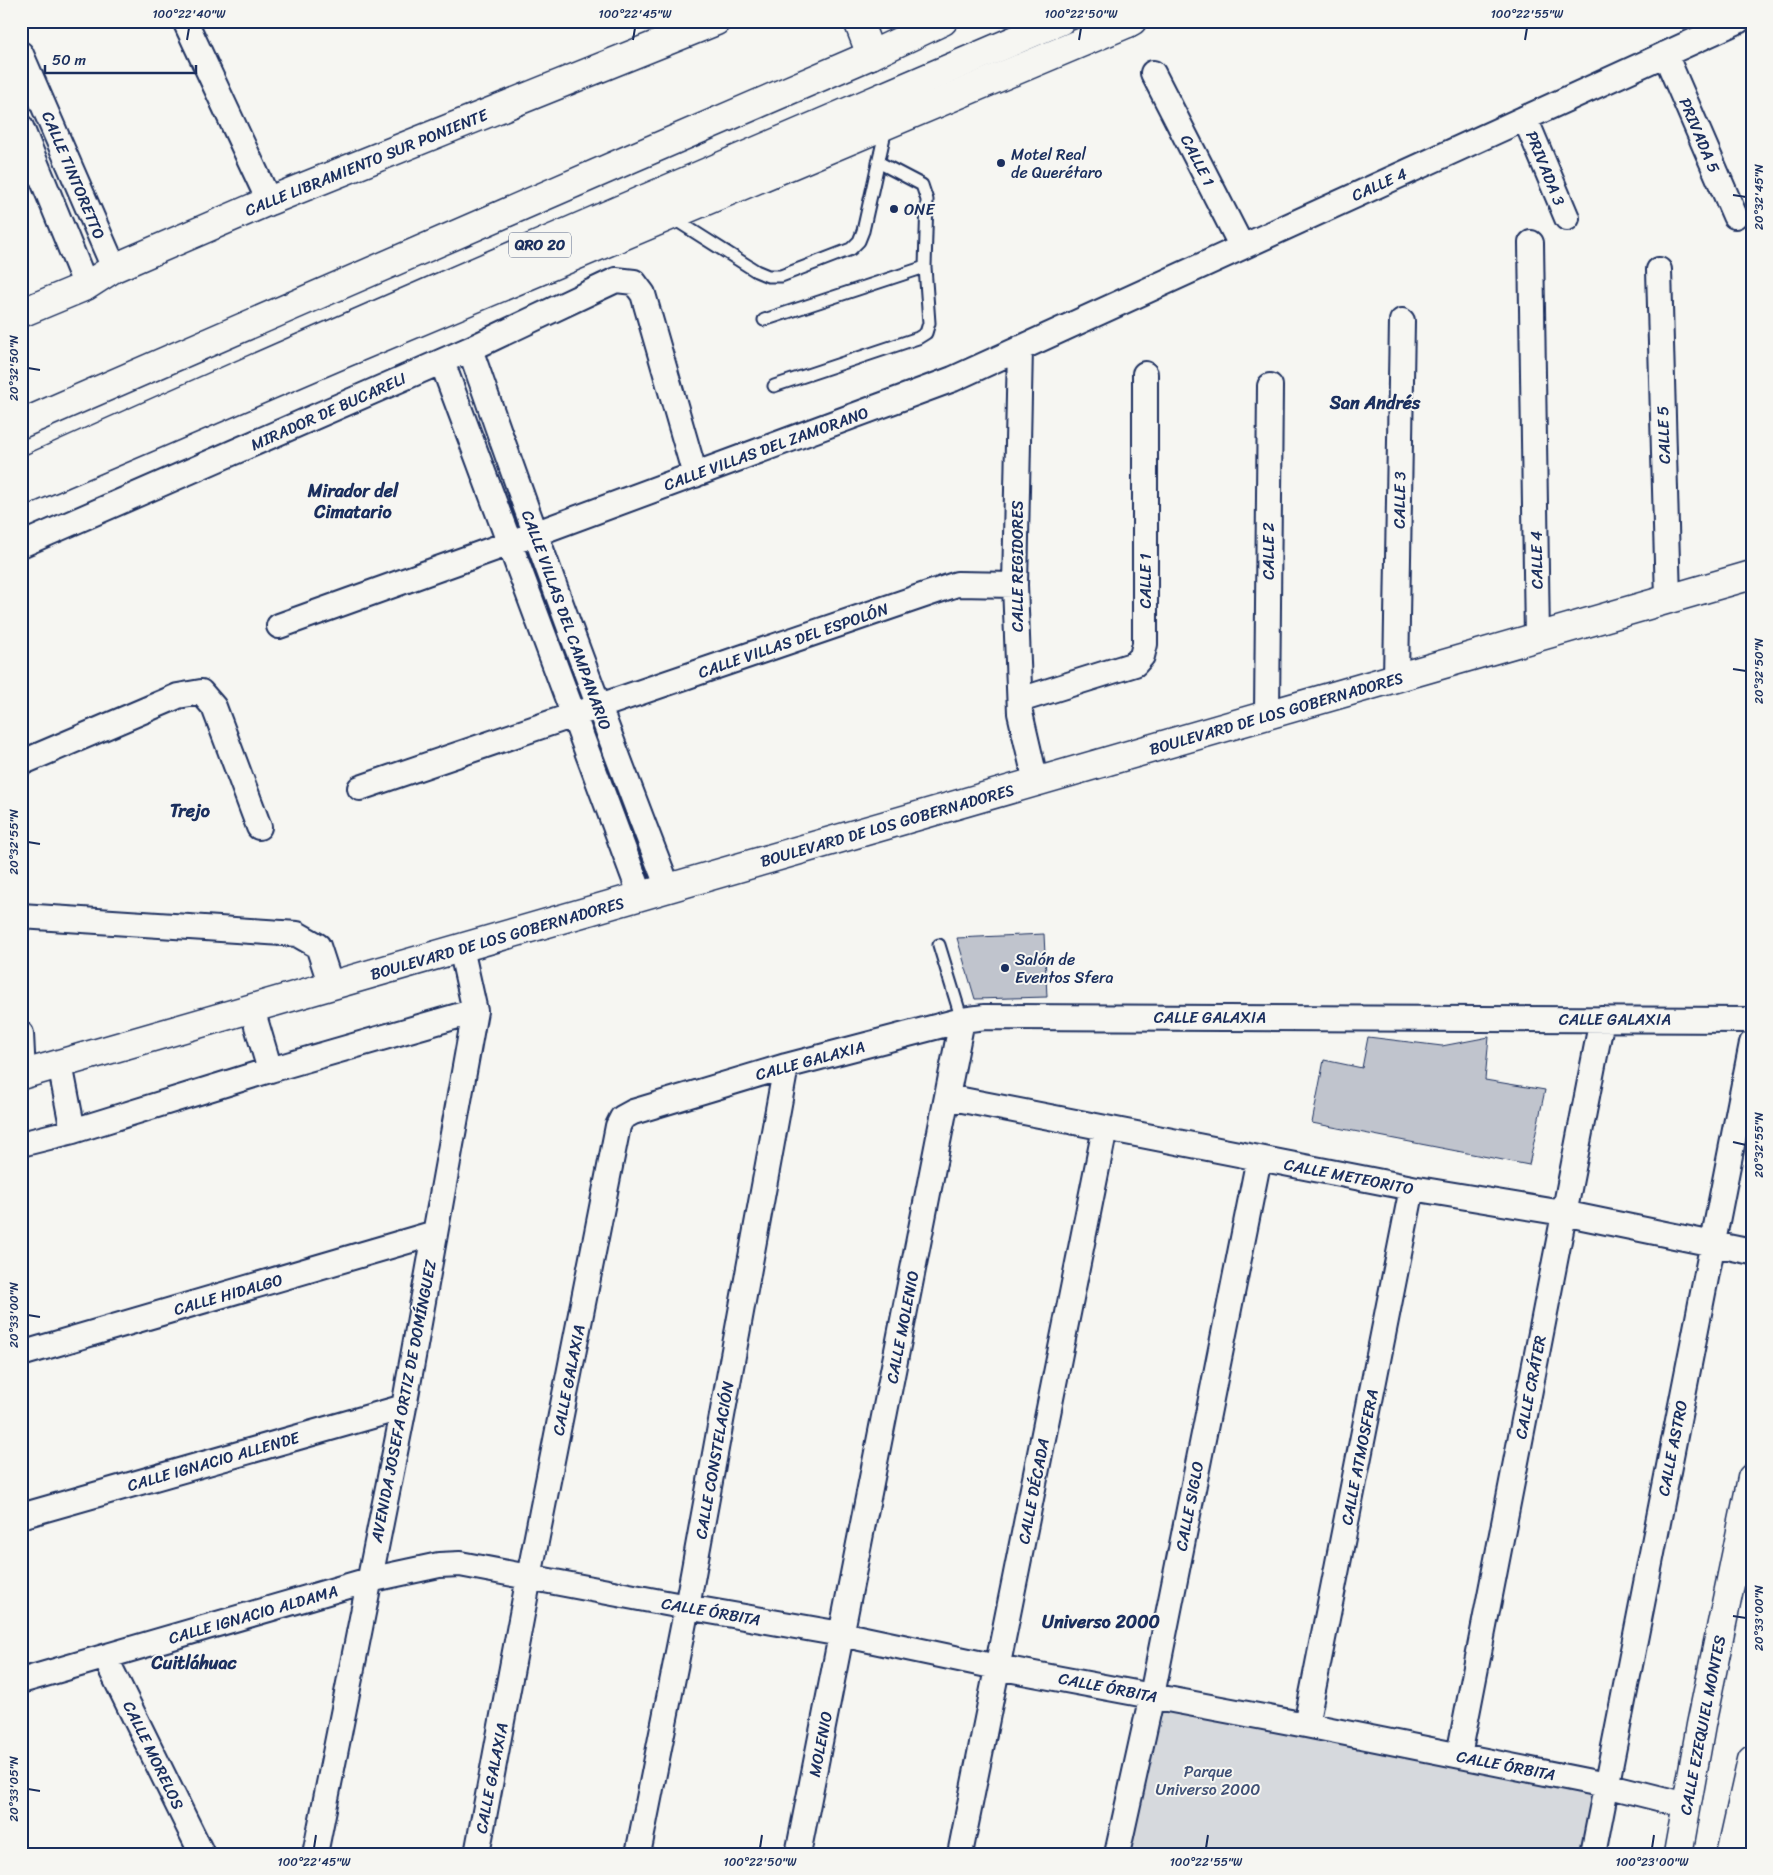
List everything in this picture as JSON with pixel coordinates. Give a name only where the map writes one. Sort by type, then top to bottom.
[{"type":"main road","points":[[858,21],[871,55]]},
{"type":"main road","name":"QRO 20","points":[[21,424],[871,55],[943,21]]},
{"type":"main road","name":"QRO 20","points":[[21,473],[191,396],[1060,21]]},
{"type":"main road","points":[[21,492],[354,349],[1130,22]]},
{"type":"main road","name":"CALLE LIBRAMIENTO SUR PONIENTE","points":[[21,313],[86,286],[114,268],[269,200],[709,23]]},
{"type":"main road","points":[[191,396],[354,349]]},
{"type":"main road","name":"BOULEVARD DE LOS GOBERNADORES","points":[[22,1075],[1752,575]]},
{"type":"main road","name":"CALLE EZEQUIEL MONTES","points":[[1678,1854],[1701,1725],[1752,1478]]},
{"type":"main road","points":[[1738,1849],[1752,1760]]},
{"type":"street","points":[[185,21],[269,200]]},
{"type":"street","name":"CALLE 4","points":[[1020,348],[1738,21]]},
{"type":"street","name":"CALLE TINTORETTO","points":[[21,54],[114,268]]},
{"type":"street","name":"PRIVADA 5","points":[[1665,54],[1734,216]]},
{"type":"street","name":"CALLE 1","points":[[1153,73],[1242,247]]},
{"type":"street","name":"PRIVADA 3","points":[[1525,118],[1566,218]]},
{"type":"street","name":"CALLE TINTORETTO","points":[[21,127],[86,286]]},
{"type":"street","name":"CALLE 4","points":[[1531,243],[1537,637]]},
{"type":"street","name":"CALLE 5","points":[[1658,270],[1668,600]]},
{"type":"street","name":"MIRADOR DE BUCARELI","points":[[21,546],[442,362],[616,280],[634,282],[643,294],[695,475]]},
{"type":"street","name":"CALLE 3","points":[[1396,678],[1402,322]]},
{"type":"street","name":"CALLE VILLAS DEL ZAMORANO","points":[[278,626],[535,534],[953,379],[1020,348]]},
{"type":"street","name":"CALLE REGIDORES","points":[[1020,348],[1015,585],[1020,713],[1036,782]]},
{"type":"street","name":"CALLE VILLAS DEL CAMPANARIO","points":[[470,349],[598,706],[668,888]]},
{"type":"street","name":"CALLE VILLAS DEL CAMPANARIO","points":[[442,362],[641,896]]},
{"type":"street","name":"CALLE 1","points":[[1020,700],[1134,664],[1142,656],[1145,644],[1144,374]]},
{"type":"street","name":"CALLE 2","points":[[1267,715],[1270,386]]},
{"type":"street","name":"CALLE VILLAS DEL ESPOLÓN","points":[[360,788],[957,584],[1015,585]]},
{"type":"street","points":[[21,763],[178,696],[201,692],[214,707],[259,827]]},
{"type":"street","points":[[21,916],[297,934],[318,946],[331,986]]},
{"type":"street","name":"AVENIDA JOSEFA ORTIZ DE DOMÍNGUEZ","points":[[316,1854],[404,1407],[475,1012],[461,948]]},
{"type":"street","points":[[252,1009],[270,1070]]},
{"type":"street","points":[[21,1144],[73,1131],[270,1070],[475,1012]]},
{"type":"street","name":"CALLE GALAXIA","points":[[477,1854],[529,1576],[618,1126],[622,1118],[633,1112],[786,1066],[962,1020],[985,1017],[1752,1020]]},
{"type":"street","name":"CALLE CRÁTER","points":[[1459,1755],[1602,1018]]},
{"type":"street","name":"CALLE MOLENIO","points":[[841,1634],[962,1020]]},
{"type":"street","points":[[21,1034],[22,1075]]},
{"type":"street","name":"CALLE ASTRO","points":[[1594,1854],[1752,1043]]},
{"type":"street","points":[[60,1064],[73,1131]]},
{"type":"street","name":"CALLE CONSTELACIÓN","points":[[638,1854],[686,1607],[786,1066]]},
{"type":"street","name":"CALLE METEORITO","points":[[947,1097],[1412,1188],[1563,1213],[1752,1252]]},
{"type":"street","name":"CALLE DÉCADA","points":[[960,1854],[1105,1128]]},
{"type":"street","name":"CALLE SIGLO","points":[[1117,1854],[1152,1695],[1259,1158]]},
{"type":"street","name":"CALLE ATMOSFERA","points":[[1306,1725],[1412,1188]]},
{"type":"street","name":"CALLE HIDALGO","points":[[21,1354],[435,1233]]},
{"type":"street","name":"CALLE IGNACIO ALLENDE","points":[[21,1516],[404,1407]]},
{"type":"street","name":"CALLE ÓRBITA","points":[[370,1580],[439,1565],[460,1564],[841,1634],[997,1667],[1459,1755],[1606,1785],[1686,1805]]},
{"type":"street","name":"CALLE IGNACIO ALDAMA","points":[[21,1682],[370,1580]]},
{"type":"street","name":"MOLENIO","points":[[798,1854],[841,1634]]},
{"type":"street","name":"CALLE MORELOS","points":[[106,1657],[202,1854]]},
{"type":"lane","points":[[670,216],[756,271],[768,276],[780,276],[851,248],[859,241],[863,230],[887,125]]},
{"type":"lane","points":[[774,386],[918,338],[926,333],[929,323],[925,267],[927,200],[922,185],[878,162]]},
{"type":"lane","points":[[764,320],[925,267]]},
{"type":"lane","points":[[940,945],[962,1020]]},
{"type":"green space","name":"Parque Universo 2000","points":[[1152,1695],[1606,1785],[1593,1854],[1117,1854]]},
{"type":"building","name":"Salón de Eventos Sfera","points":[[1044,934],[1047,997],[975,999],[957,938]]},
{"type":"building","points":[[1368,1037],[1442,1046],[1489,1037],[1485,1080],[1545,1090],[1529,1165],[1312,1123],[1324,1060],[1362,1068]]},
{"type":"place","name":"Motel Real de Querétaro","points":[[1001,163]]},
{"type":"place","name":"ONE","points":[[894,209]]},
{"type":"place","name":"Salón de Eventos Sfera","points":[[1005,968]]},
{"type":"district","name":"San Andrés","points":[[1375,403]]},
{"type":"district","name":"Mirador del Cimatario","points":[[353,501]]},
{"type":"district","name":"Trejo","points":[[190,811]]},
{"type":"district","name":"Universo 2000","points":[[1101,1622]]},
{"type":"district","name":"Cuitláhuac","points":[[194,1663]]}]
